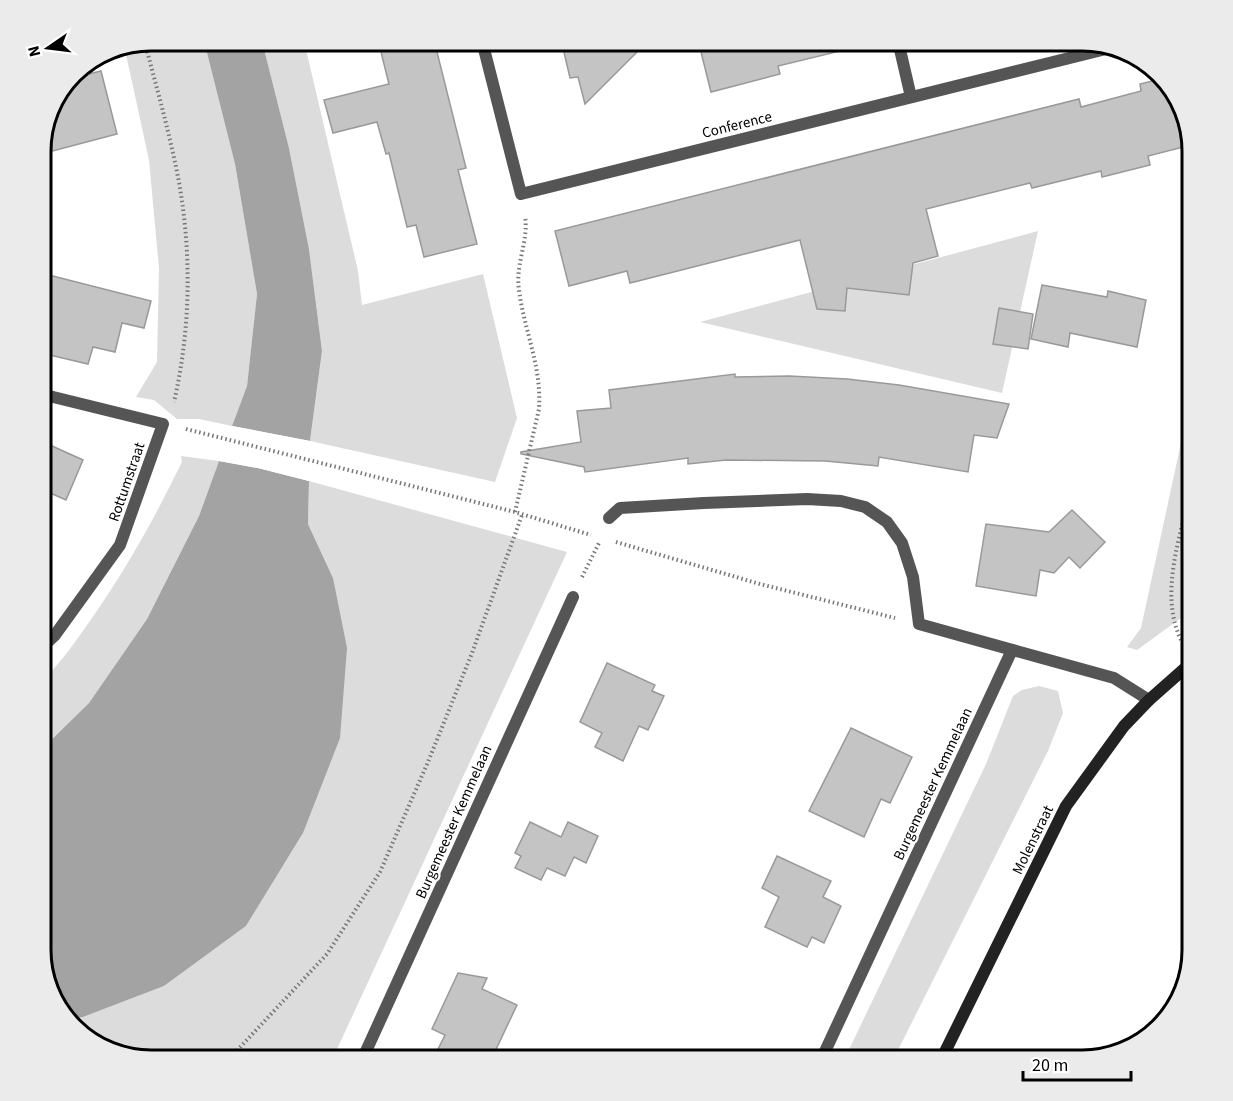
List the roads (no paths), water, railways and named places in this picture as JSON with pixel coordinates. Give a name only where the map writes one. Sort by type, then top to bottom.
[{"type":"street","name":"Conference","points":[[485,51],[521,194],[1093,52]]},
{"type":"street","points":[[901,51],[911,97]]},
{"type":"street","name":"Rottumstraat","points":[[51,396],[163,424],[120,545],[51,639]]},
{"type":"street","points":[[609,518],[620,508],[704,502],[807,499],[841,501],[865,507],[887,522],[902,543],[913,578],[919,624],[1114,678],[1149,700]]},
{"type":"street","name":"Burgemeester Kemmelaan","points":[[367,1050],[573,597]]},
{"type":"street","name":"Burgemeester Kemmelaan","points":[[826,1050],[1012,650]]},
{"type":"street","name":"Molenstraat","points":[[946,1050],[1066,806],[1124,726],[1182,671]]}]
